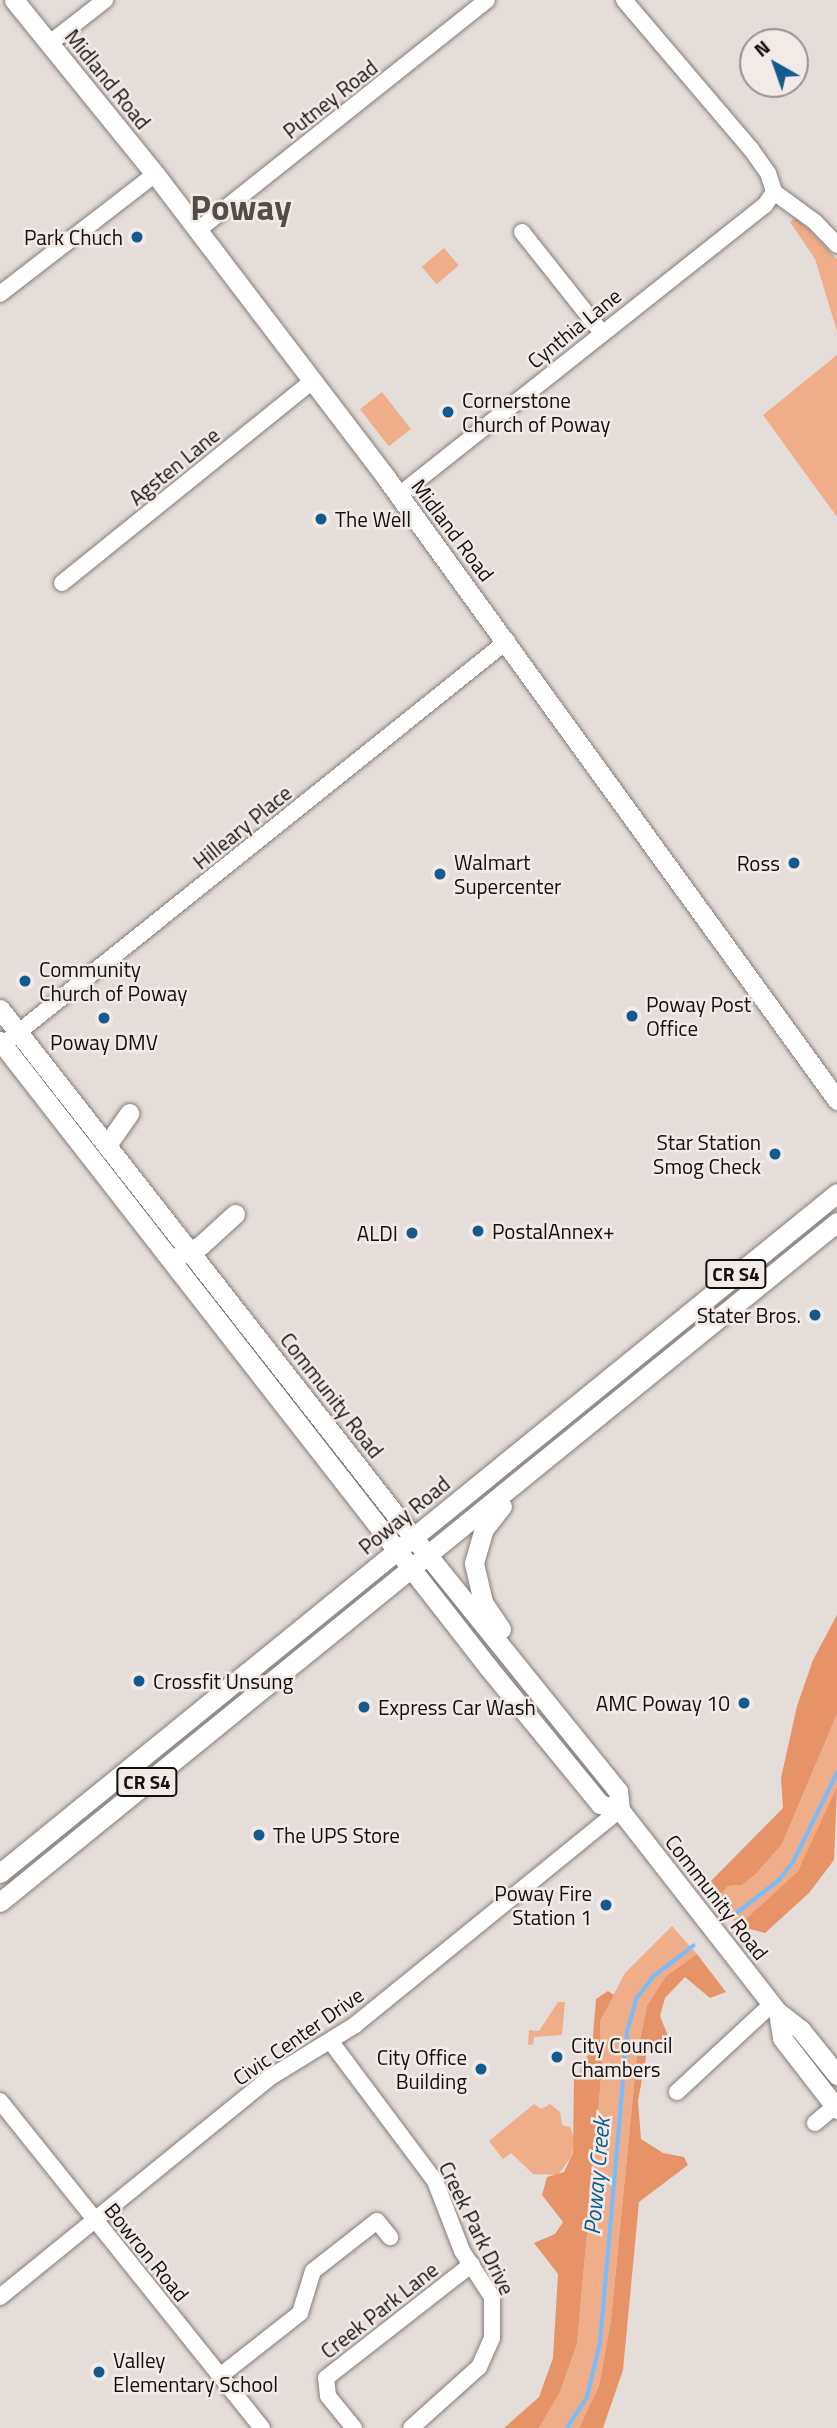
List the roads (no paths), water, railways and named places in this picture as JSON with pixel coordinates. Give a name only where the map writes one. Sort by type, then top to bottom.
[{"type":"main road","name":"Midland Road","points":[[14,0],[155,174],[399,495],[837,1100]]},
{"type":"main road","name":"Community Road","points":[[0,1009],[303,1393],[413,1538],[618,1791],[621,1810],[775,2008],[801,2031],[837,2075]]},
{"type":"main road","name":"Community Road","points":[[2,1043],[410,1570],[600,1804],[621,1810]]},
{"type":"main road","points":[[107,1144],[129,1113]]},
{"type":"main road","points":[[90,1157],[126,1189],[177,1254],[192,1252],[235,1214],[193,1234],[176,1232]]},
{"type":"main road","name":"Poway Road","points":[[0,1873],[837,1192]]},
{"type":"main road","name":"CR S4","points":[[0,1902],[561,1449],[837,1222]]},
{"type":"main road","points":[[649,1377],[656,1353],[704,1311],[720,1287]]},
{"type":"main road","points":[[195,1293],[208,1290],[239,1326],[263,1343]]},
{"type":"main road","points":[[238,1346],[255,1357],[292,1398],[303,1393]]},
{"type":"main road","points":[[561,1449],[590,1415],[635,1376],[636,1356]]},
{"type":"main road","points":[[539,1466],[484,1529],[475,1553],[474,1574],[482,1602],[550,1695],[557,1714]]},
{"type":"main road","points":[[186,1750],[207,1721],[254,1681],[258,1663]]},
{"type":"main road","points":[[520,1706],[537,1708],[558,1732],[579,1741]]},
{"type":"main road","points":[[101,1819],[99,1805],[146,1766],[159,1744]]},
{"type":"main road","points":[[21,1884],[35,1861],[86,1818],[85,1804]]},
{"type":"main road","name":"Community Road","points":[[775,2008],[782,2038],[833,2100]]},
{"type":"street","points":[[50,43],[105,0]]},
{"type":"street","name":"Putney Road","points":[[198,230],[487,0]]},
{"type":"street","points":[[624,0],[751,149],[768,173],[774,192],[815,222],[837,245]]},
{"type":"street","points":[[0,294],[155,174]]},
{"type":"street","name":"Cynthia Lane","points":[[399,495],[765,205],[774,192]]},
{"type":"street","points":[[522,232],[602,333]]},
{"type":"street","name":"Agsten Lane","points":[[62,583],[312,381]]},
{"type":"street","name":"Hilleary Place","points":[[2,1043],[19,1033],[507,641]]},
{"type":"street","name":"Civic Center Drive","points":[[0,2297],[281,2068],[331,2042],[621,1810]]},
{"type":"street","points":[[677,2092],[775,2008]]},
{"type":"street","name":"Creek Park Drive","points":[[331,2042],[435,2181],[451,2227],[492,2297],[489,2351],[479,2367],[411,2428]]},
{"type":"street","points":[[815,2123],[833,2100]]},
{"type":"street","name":"Bowron Road","points":[[0,2101],[262,2428]]},
{"type":"street","points":[[220,2376],[300,2313],[309,2275],[377,2217],[390,2238]]},
{"type":"street","name":"Creek Park Lane","points":[[354,2428],[328,2396],[326,2378],[472,2264]]},
{"type":"waterway","name":"Poway Creek","points":[[733,1916],[779,1880],[793,1862],[837,1773]]},
{"type":"waterway","name":"Poway Creek","points":[[567,2428],[587,2397],[600,2343],[627,2032],[637,1998],[653,1977],[693,1946]]},
{"type":"place","name":"Park Chuch","points":[[137,237]]},
{"type":"place","name":"Cornerstone Church of Poway","points":[[448,412]]},
{"type":"place","name":"The Well","points":[[321,519]]},
{"type":"place","name":"Ross","points":[[794,863]]},
{"type":"place","name":"Walmart Supercenter","points":[[440,874]]},
{"type":"place","name":"Community Church of Poway","points":[[25,981]]},
{"type":"place","name":"Poway Post Office","points":[[632,1016]]},
{"type":"place","name":"Poway DMV","points":[[104,1018]]},
{"type":"place","name":"Star Station Smog Check","points":[[775,1154]]},
{"type":"place","name":"PostalAnnex+","points":[[478,1231]]},
{"type":"place","name":"ALDI","points":[[412,1233]]},
{"type":"place","name":"Stater Bros.","points":[[815,1315]]},
{"type":"place","name":"Crossfit Unsung","points":[[139,1681]]},
{"type":"place","name":"AMC Poway 10","points":[[744,1703]]},
{"type":"place","name":"Express Car Wash","points":[[364,1707]]},
{"type":"place","name":"The UPS Store","points":[[259,1835]]},
{"type":"place","name":"Poway Fire Station 1","points":[[606,1905]]},
{"type":"place","name":"City Council Chambers","points":[[557,2057]]},
{"type":"place","name":"City Office Building","points":[[481,2069]]},
{"type":"place","name":"Valley Elementary School","points":[[99,2372]]},
{"type":"district","name":"Poway","points":[[241,207]]}]
